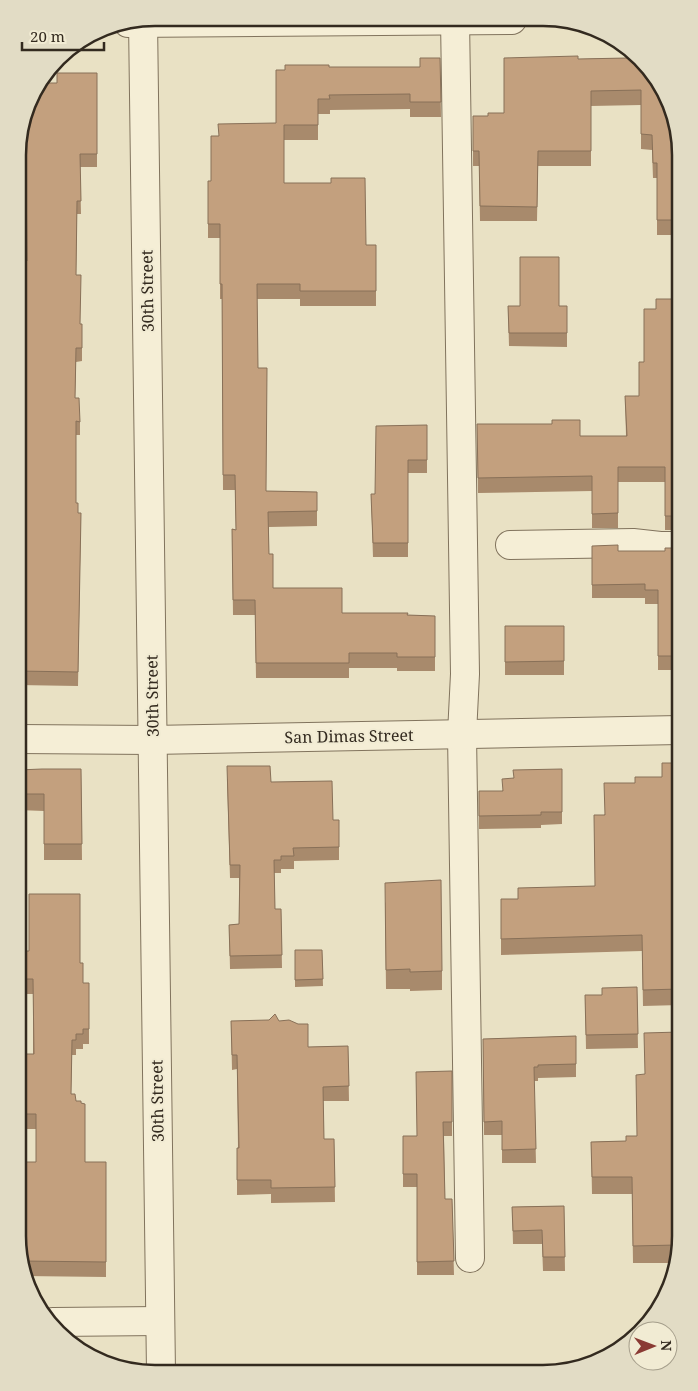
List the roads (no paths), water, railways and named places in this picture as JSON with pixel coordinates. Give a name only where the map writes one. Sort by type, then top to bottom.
[{"type":"street","points":[[455,26],[465,674],[462,734],[470,1258]]},
{"type":"street","name":"30th Street","points":[[138,28],[152,740],[161,1365]]},
{"type":"street","points":[[510,545],[633,543],[672,545]]},
{"type":"street","name":"San Dimas Street","points":[[26,739],[152,740],[671,730]]},
{"type":"street","points":[[59,1322],[160,1321]]}]
